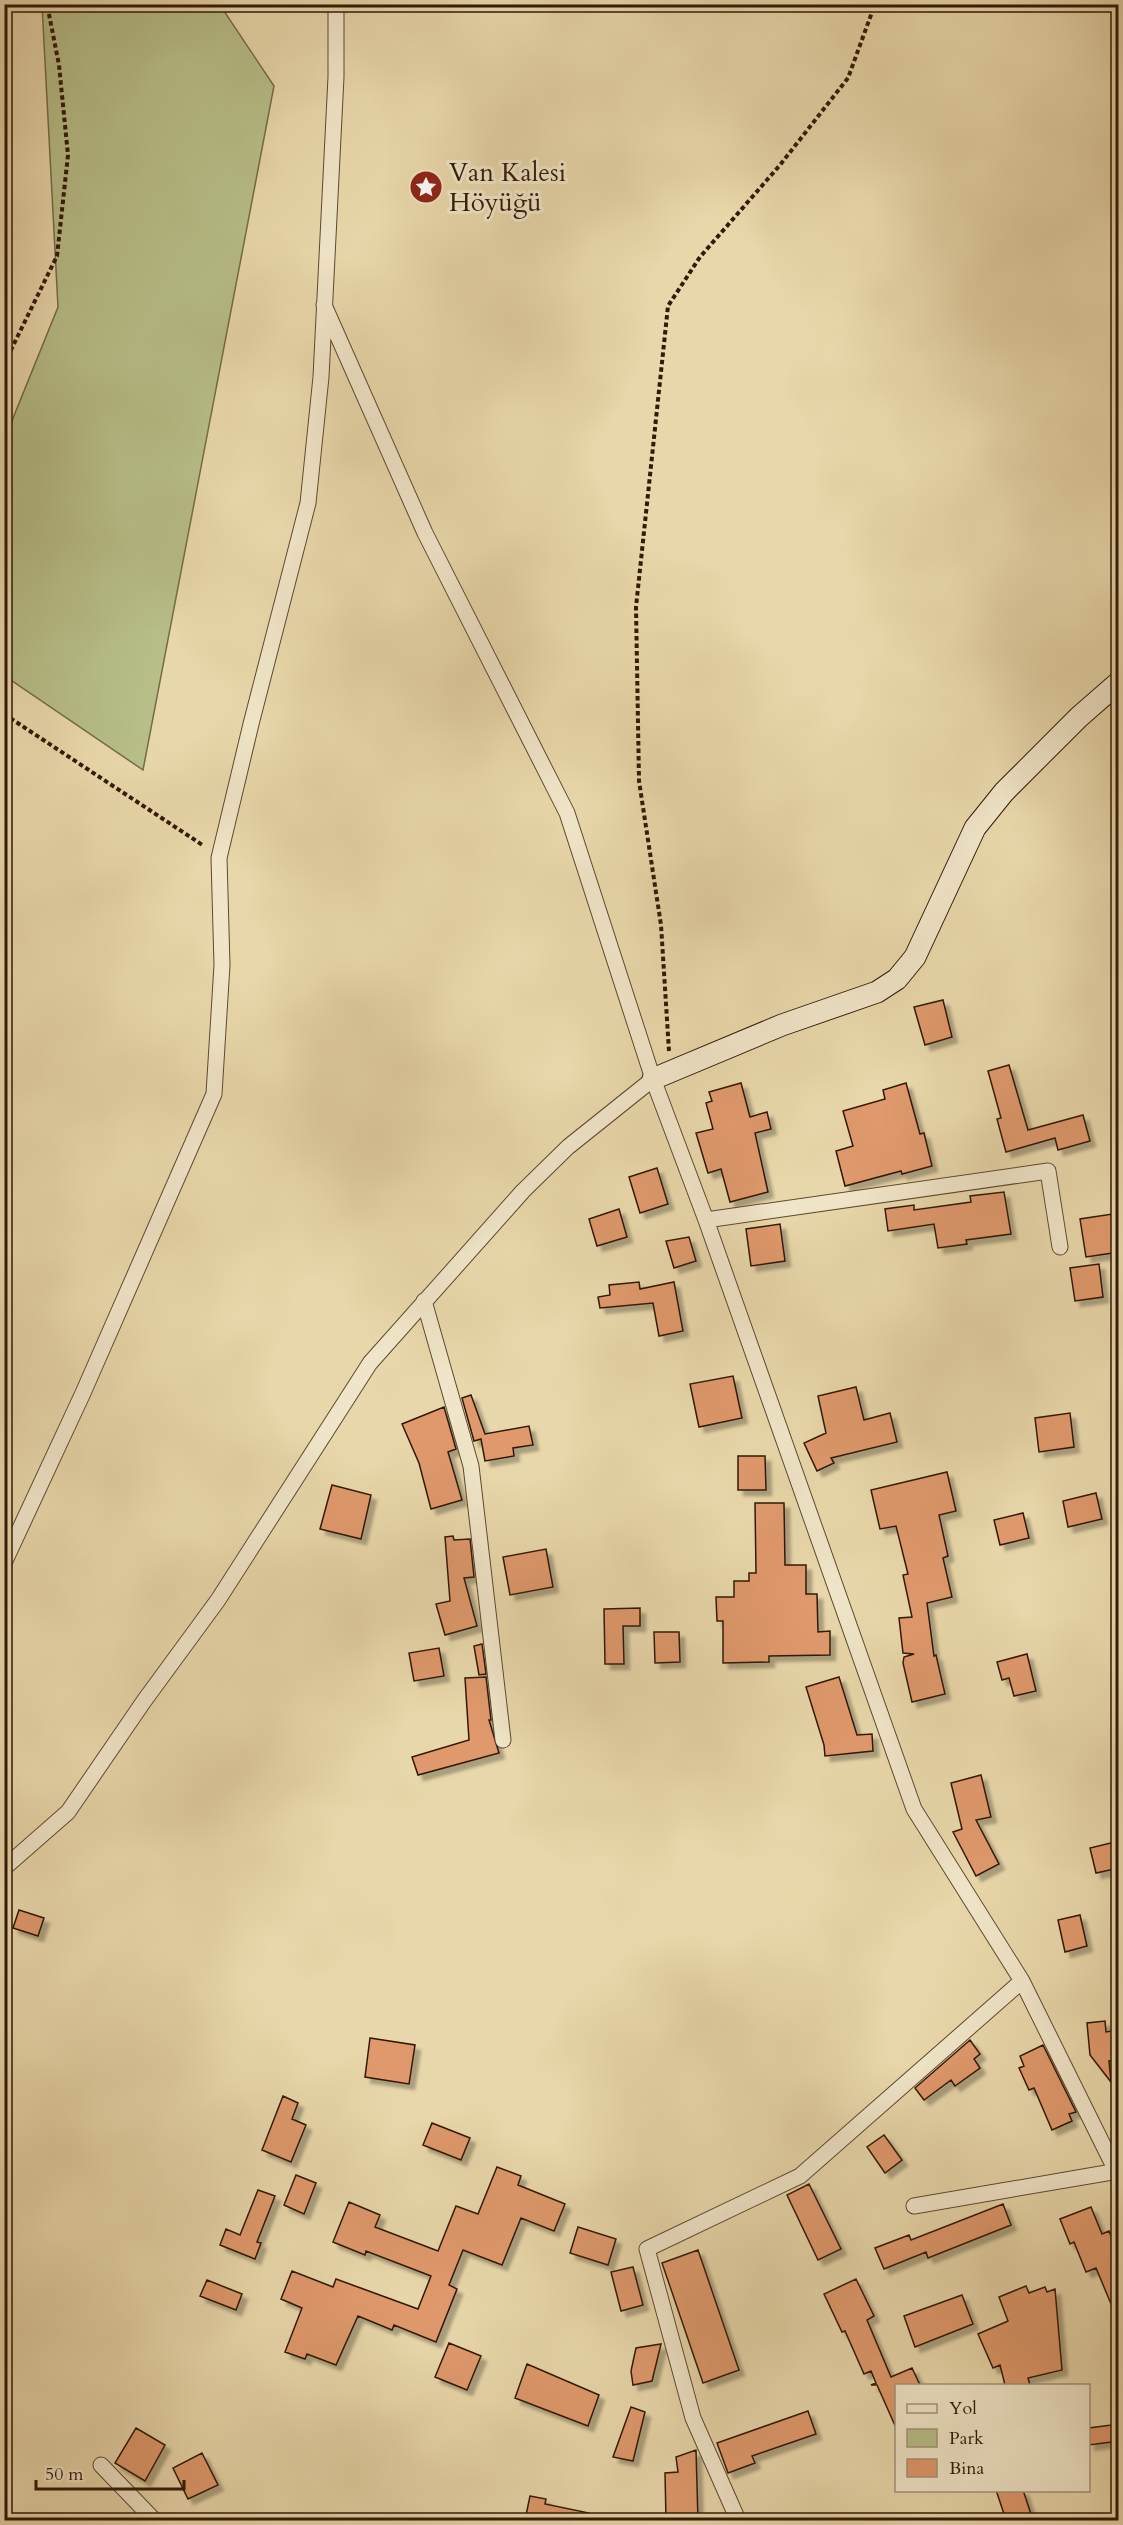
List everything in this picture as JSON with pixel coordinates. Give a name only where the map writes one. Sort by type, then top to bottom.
[{"type":"street","points":[[4,1563],[83,1393],[214,1094],[222,965],[219,858],[308,503],[321,377],[336,77],[336,4]]},
{"type":"street","points":[[324,305],[425,533],[567,813],[653,1079],[706,1220],[914,1809],[1022,1981],[1118,2173],[914,2206]]},
{"type":"street","points":[[4,1868],[68,1812],[218,1600],[370,1363],[523,1191],[568,1147],[653,1079],[782,1024],[877,992],[897,979],[915,957],[975,828],[1004,792],[1079,717],[1119,683]]},
{"type":"street","points":[[706,1220],[1048,1171],[1060,1247]]},
{"type":"street","points":[[424,1301],[471,1466],[503,1740]]},
{"type":"street","points":[[738,2520],[693,2418],[647,2249],[800,2176],[1022,1981]]},
{"type":"street","points":[[101,2465],[154,2520]]},
{"type":"path","points":[[4,364],[57,256],[68,155],[59,65],[47,4]]},
{"type":"path","points":[[653,1079],[669,1059],[661,925],[639,781],[636,607],[668,306],[700,257],[780,165],[848,78],[875,4]]},
{"type":"path","points":[[4,714],[192,836],[219,858]]},
{"type":"green space","points":[[42,5],[220,5],[274,86],[143,770],[5,676],[5,438],[58,307]]},
{"type":"building","points":[[943,1000],[952,1037],[925,1045],[914,1007]]},
{"type":"building","points":[[1009,1065],[1028,1130],[1083,1115],[1090,1141],[1058,1150],[1055,1138],[1006,1152],[997,1119],[1001,1118],[988,1071]]},
{"type":"building","points":[[741,1083],[750,1117],[767,1112],[771,1129],[755,1133],[768,1192],[730,1202],[721,1169],[708,1173],[696,1133],[713,1129],[706,1103],[712,1101],[709,1092]]},
{"type":"building","points":[[906,1083],[920,1134],[924,1133],[932,1166],[902,1174],[901,1171],[845,1186],[836,1151],[853,1146],[843,1111],[885,1099],[883,1090]]},
{"type":"building","points":[[657,1168],[668,1204],[640,1213],[629,1177]]},
{"type":"building","points":[[1004,1192],[1011,1234],[966,1240],[967,1244],[938,1248],[934,1224],[888,1231],[885,1209],[914,1205],[914,1210],[971,1202],[970,1196]]},
{"type":"building","points":[[619,1209],[627,1237],[597,1246],[589,1219]]},
{"type":"building","points":[[1119,1213],[1119,1252],[1086,1257],[1080,1219]]},
{"type":"building","points":[[780,1224],[785,1261],[751,1266],[746,1229]]},
{"type":"building","points":[[689,1237],[696,1261],[674,1268],[666,1241]]},
{"type":"building","points":[[1099,1264],[1103,1297],[1075,1301],[1070,1268]]},
{"type":"building","points":[[639,1282],[640,1289],[674,1282],[683,1331],[659,1336],[653,1303],[600,1308],[598,1297],[610,1295],[609,1285]]},
{"type":"building","points":[[733,1376],[742,1418],[699,1427],[690,1384]]},
{"type":"building","points":[[856,1387],[864,1420],[890,1413],[897,1442],[831,1458],[834,1463],[817,1471],[804,1443],[826,1433],[818,1396]]},
{"type":"building","points":[[471,1395],[485,1434],[529,1426],[533,1445],[513,1448],[514,1456],[485,1461],[481,1439],[474,1441],[462,1398]]},
{"type":"building","points":[[444,1407],[456,1449],[448,1452],[462,1500],[431,1509],[419,1463],[402,1424]]},
{"type":"building","points":[[1070,1413],[1074,1447],[1039,1452],[1035,1418]]},
{"type":"building","points":[[738,1456],[765,1456],[766,1490],[738,1490]]},
{"type":"building","points":[[947,1472],[956,1511],[939,1515],[948,1556],[943,1558],[952,1597],[927,1603],[934,1656],[936,1655],[945,1694],[912,1702],[903,1663],[904,1657],[914,1654],[903,1653],[899,1618],[912,1617],[903,1575],[908,1574],[896,1526],[880,1529],[871,1490]]},
{"type":"building","points":[[332,1485],[371,1495],[361,1539],[320,1529]]},
{"type":"building","points":[[1096,1493],[1102,1519],[1068,1527],[1063,1501]]},
{"type":"building","points":[[755,1503],[784,1503],[785,1565],[806,1565],[806,1594],[817,1594],[818,1632],[830,1631],[830,1655],[769,1656],[769,1662],[723,1663],[723,1621],[717,1621],[716,1597],[734,1597],[734,1581],[749,1581],[749,1573],[756,1573]]},
{"type":"building","points":[[1023,1513],[1029,1538],[1000,1545],[994,1520]]},
{"type":"building","points":[[453,1536],[454,1540],[470,1539],[474,1577],[464,1578],[477,1626],[445,1635],[436,1604],[450,1601],[445,1537]]},
{"type":"building","points":[[546,1549],[553,1587],[510,1595],[503,1557]]},
{"type":"building","points":[[640,1608],[640,1626],[623,1626],[624,1664],[605,1664],[604,1609]]},
{"type":"building","points":[[654,1632],[679,1632],[680,1662],[655,1663]]},
{"type":"building","points":[[482,1644],[486,1674],[479,1675],[474,1646]]},
{"type":"building","points":[[439,1648],[444,1676],[414,1681],[409,1653]]},
{"type":"building","points":[[1027,1654],[1036,1691],[1014,1696],[1009,1678],[1002,1680],[997,1662]]},
{"type":"building","points":[[486,1677],[491,1720],[489,1720],[499,1753],[418,1775],[412,1757],[469,1740],[465,1678]]},
{"type":"building","points":[[839,1677],[857,1735],[872,1734],[873,1751],[825,1756],[824,1745],[806,1687]]},
{"type":"building","points":[[981,1775],[991,1817],[976,1820],[999,1864],[976,1876],[953,1832],[962,1829],[951,1783]]},
{"type":"building","points":[[1119,1841],[1119,1868],[1096,1873],[1090,1848]]},
{"type":"building","points":[[19,1910],[44,1918],[38,1936],[13,1928]]},
{"type":"building","points":[[1080,1915],[1087,1946],[1065,1952],[1058,1920]]},
{"type":"building","points":[[1105,2021],[1106,2032],[1119,2030],[1119,2060],[1109,2061],[1111,2082],[1090,2055],[1087,2023]]},
{"type":"building","points":[[370,2038],[415,2045],[409,2084],[365,2077]]},
{"type":"building","points":[[970,2040],[980,2054],[974,2059],[980,2068],[955,2086],[951,2080],[924,2100],[915,2088]]},
{"type":"building","points":[[1043,2045],[1076,2112],[1069,2114],[1072,2121],[1052,2130],[1034,2088],[1029,2090],[1019,2068],[1024,2066],[1020,2056]]},
{"type":"building","points":[[283,2096],[298,2103],[292,2119],[306,2125],[291,2162],[262,2150]]},
{"type":"building","points":[[432,2123],[470,2138],[461,2160],[423,2145]]},
{"type":"building","points":[[884,2135],[902,2160],[885,2173],[867,2147]]},
{"type":"building","points":[[497,2167],[521,2176],[518,2185],[565,2204],[554,2231],[521,2218],[502,2265],[463,2250],[449,2285],[457,2289],[436,2342],[394,2325],[392,2330],[358,2316],[336,2365],[307,2354],[305,2359],[285,2352],[302,2308],[281,2299],[292,2271],[333,2287],[336,2279],[418,2309],[431,2276],[366,2251],[365,2255],[333,2242],[349,2202],[380,2215],[375,2227],[438,2251],[456,2206],[478,2214]]},
{"type":"building","points":[[296,2175],[316,2183],[304,2214],[284,2205]]},
{"type":"building","points":[[809,2184],[841,2249],[818,2260],[787,2195]]},
{"type":"building","points":[[258,2190],[275,2196],[257,2242],[261,2243],[255,2259],[220,2245],[226,2229],[240,2235]]},
{"type":"building","points":[[1003,2204],[1011,2225],[928,2258],[926,2252],[884,2269],[875,2248],[909,2235],[911,2240]]},
{"type":"building","points":[[1091,2207],[1102,2234],[1109,2231],[1114,2243],[1119,2241],[1119,2323],[1096,2268],[1086,2272],[1074,2242],[1070,2244],[1060,2219]]},
{"type":"building","points":[[578,2227],[616,2239],[608,2265],[570,2253]]},
{"type":"building","points":[[698,2250],[739,2370],[703,2383],[662,2263]]},
{"type":"building","points":[[633,2267],[643,2305],[621,2311],[611,2272]]},
{"type":"building","points":[[856,2279],[874,2316],[867,2320],[891,2377],[912,2368],[920,2384],[895,2384],[895,2426],[877,2385],[871,2385],[876,2383],[871,2371],[864,2374],[845,2331],[842,2332],[824,2294]]},
{"type":"building","points":[[207,2280],[242,2294],[236,2310],[200,2296]]},
{"type":"building","points":[[1026,2286],[1029,2293],[1045,2287],[1047,2292],[1055,2289],[1062,2370],[1028,2378],[1030,2384],[1005,2384],[1000,2365],[993,2368],[978,2334],[1008,2321],[999,2297]]},
{"type":"building","points":[[962,2295],[973,2324],[915,2347],[904,2316]]},
{"type":"building","points":[[449,2343],[481,2356],[467,2390],[435,2377]]},
{"type":"building","points":[[661,2344],[652,2381],[633,2385],[631,2371],[636,2348]]},
{"type":"building","points":[[527,2364],[599,2395],[588,2426],[515,2398]]},
{"type":"building","points":[[631,2407],[645,2412],[633,2461],[613,2457]]},
{"type":"building","points":[[808,2411],[816,2434],[752,2456],[755,2463],[728,2473],[717,2443]]},
{"type":"building","points":[[1119,2424],[1119,2441],[1090,2445],[1090,2428]]},
{"type":"building","points":[[136,2428],[165,2445],[145,2481],[115,2463]]},
{"type":"building","points":[[696,2450],[698,2520],[666,2520],[665,2473],[678,2472],[676,2457]]},
{"type":"building","points":[[202,2453],[218,2485],[188,2499],[173,2468]]},
{"type":"building","points":[[997,2492],[1024,2492],[1033,2520],[1006,2520]]},
{"type":"building","points":[[530,2496],[546,2499],[545,2504],[589,2513],[588,2520],[525,2520]]},
{"type":"place","name":"Van Kalesi Höyüğü","points":[[426,187]]}]
